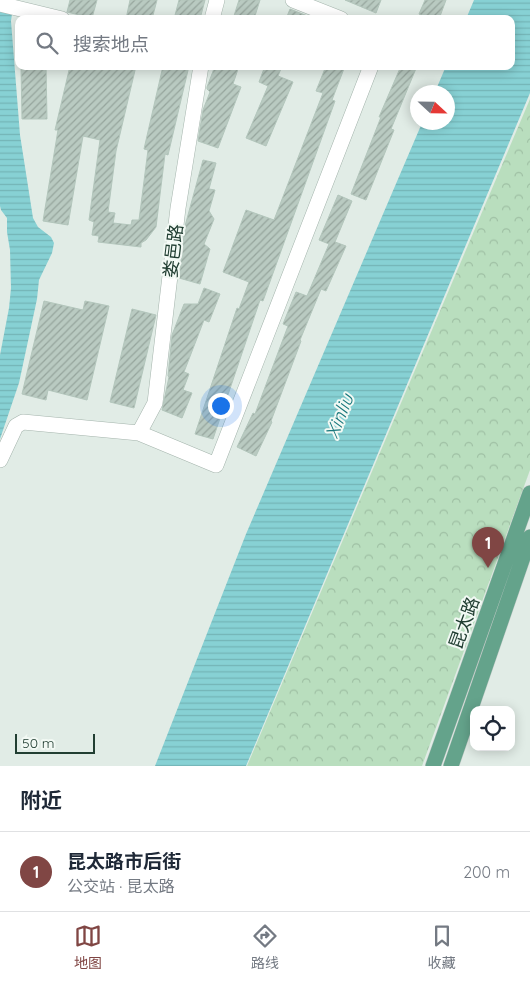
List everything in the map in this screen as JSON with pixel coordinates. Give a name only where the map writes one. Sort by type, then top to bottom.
[{"type":"main road","name":"昆太路","points":[[433,766],[530,493]]},
{"type":"main road","name":"昆太路","points":[[451,766],[530,537]]},
{"type":"street","points":[[213,15],[217,0]]},
{"type":"street","points":[[293,0],[331,15]]},
{"type":"street","points":[[0,4],[47,15]]},
{"type":"street","name":"娄邑路","points":[[139,434],[155,403],[178,208],[200,70]]},
{"type":"street","points":[[0,460],[16,426],[23,422],[139,434],[216,465],[370,70]]},
{"type":"green space","points":[[530,99],[530,470],[422,766],[247,766]]},
{"type":"water","points":[[0,0],[14,0],[11,21],[20,135],[33,218],[38,227],[51,237],[54,243],[52,253],[39,280],[37,299],[19,383],[0,439],[0,355],[11,288],[7,218],[0,206]]},
{"type":"water","name":"Xinliu","points":[[474,0],[530,0],[530,93],[246,766],[155,766],[246,534],[419,130],[455,130],[455,85],[438,85],[444,70],[515,70],[515,15],[468,15]]},
{"type":"building","points":[[70,0],[97,0],[93,15],[80,15],[67,12]]},
{"type":"building","points":[[130,0],[157,0],[153,15],[127,15]]},
{"type":"building","points":[[179,0],[205,0],[201,15],[175,15]]},
{"type":"building","points":[[239,0],[260,0],[255,15],[234,15]]},
{"type":"building","points":[[345,0],[381,0],[376,13]]},
{"type":"building","points":[[425,0],[446,0],[440,15],[419,14]]},
{"type":"building","points":[[290,9],[305,15],[288,15]]},
{"type":"building","points":[[21,70],[46,70],[47,119],[22,119]]},
{"type":"building","points":[[69,70],[135,70],[116,151],[108,212],[115,213],[113,223],[131,225],[132,220],[139,220],[148,150],[144,149],[162,70],[188,70],[168,155],[165,154],[156,227],[146,240],[141,243],[141,247],[98,242],[99,236],[92,235],[94,222],[89,220],[100,140],[83,136],[68,225],[43,221],[58,130],[55,130]]},
{"type":"building","points":[[213,70],[238,70],[233,84],[241,87],[218,148],[198,141],[203,110],[210,92],[207,87]]},
{"type":"building","points":[[264,70],[280,70],[278,76],[293,82],[266,146],[246,138],[268,86],[259,82]]},
{"type":"building","points":[[324,70],[343,70],[332,100],[335,101],[263,301],[260,300],[213,439],[195,434],[237,308],[239,309],[249,282],[223,272],[246,210],[274,220],[323,93],[316,91]]},
{"type":"building","points":[[399,70],[415,70],[391,129],[394,130],[366,200],[351,194],[381,117],[379,117]]},
{"type":"building","points":[[203,160],[216,163],[209,189],[215,190],[209,211],[214,219],[204,244],[210,249],[200,284],[179,278],[185,226]]},
{"type":"building","points":[[338,195],[352,201],[335,242],[346,246],[326,291],[321,289],[300,340],[272,422],[256,456],[237,447],[253,413],[255,414],[288,326],[283,324],[296,292],[307,296],[329,244],[319,240]]},
{"type":"building","points":[[204,288],[220,294],[209,322],[204,320],[184,372],[189,374],[183,390],[192,393],[182,418],[162,410],[169,377],[172,335],[184,304],[198,304]]},
{"type":"building","points":[[44,301],[83,310],[85,301],[109,306],[87,400],[48,390],[46,400],[22,394]]},
{"type":"building","points":[[132,309],[156,315],[134,408],[110,402]]},
{"type":"place","name":"昆太路市后街","points":[[488,568]]}]
